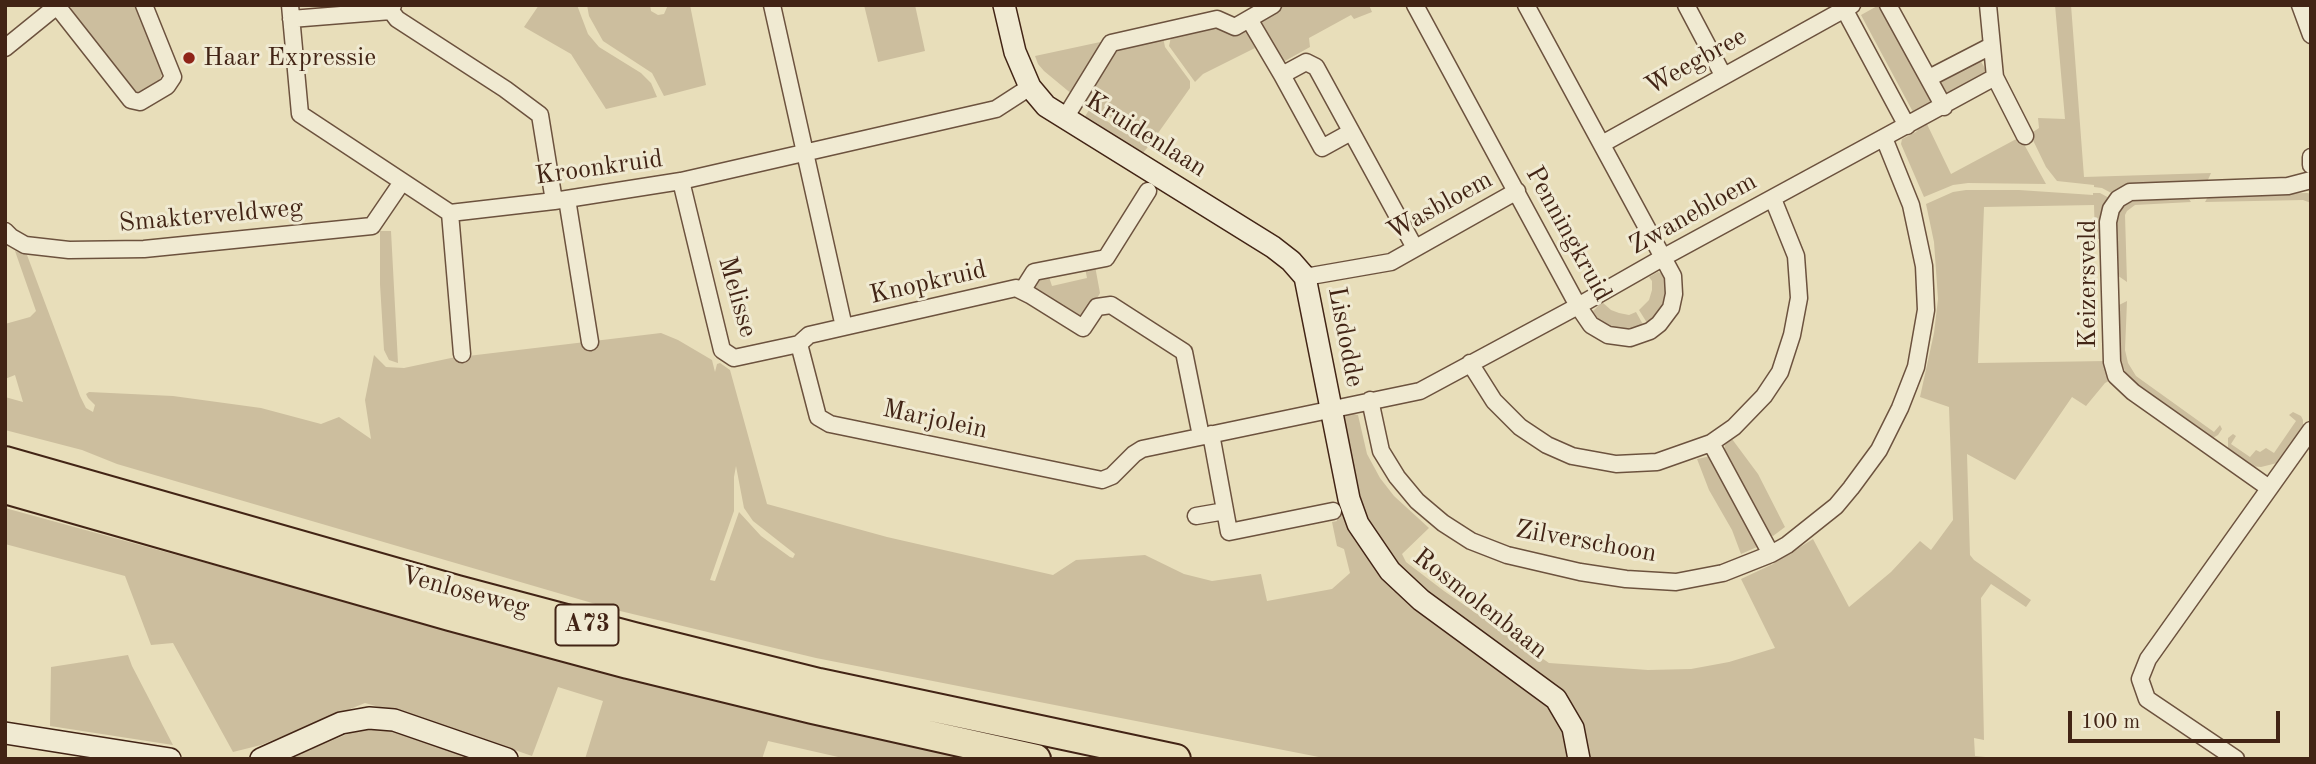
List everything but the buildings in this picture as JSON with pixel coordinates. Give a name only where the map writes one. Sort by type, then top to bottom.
[{"type":"highway","name":"Venloseweg","points":[[5,461],[634,638],[819,682],[1176,759]]},
{"type":"highway","name":"Venloseweg","points":[[5,489],[628,664],[812,709],[1036,759]]},
{"type":"street","points":[[5,48],[49,8],[131,100],[140,102],[167,86],[173,77],[144,5]]},
{"type":"street","points":[[772,5],[844,327],[808,335],[799,344]]},
{"type":"street","name":"Kruidenlaan","points":[[1004,5],[1015,52],[1030,87],[1046,106],[1273,247],[1305,277]]},
{"type":"street","points":[[1065,118],[1111,43],[1217,19],[1235,27],[1273,5]]},
{"type":"street","name":"Penningkruid","points":[[1415,5],[1578,306],[1591,325],[1608,335],[1630,338],[1650,331],[1671,308],[1674,294],[1673,276],[1526,5]]},
{"type":"street","points":[[1686,5],[1723,75]]},
{"type":"street","points":[[1888,5],[1944,107]]},
{"type":"street","points":[[1988,5],[1995,77],[2025,136]]},
{"type":"street","points":[[2300,5],[2311,36]]},
{"type":"street","points":[[1846,7],[1907,125]]},
{"type":"street","name":"Weegbree","points":[[1602,144],[1846,7]]},
{"type":"street","points":[[462,354],[450,213],[300,114],[290,12],[392,8],[397,19],[540,115],[590,342]]},
{"type":"street","points":[[1249,19],[1322,148],[1351,132]]},
{"type":"street","points":[[1929,78],[1991,46]]},
{"type":"street","points":[[1282,75],[1306,62],[1316,67],[1415,248]]},
{"type":"street","name":"Zwanebloem","points":[[1331,408],[1420,391],[1995,77]]},
{"type":"street","name":"Kroonkruid","points":[[450,213],[560,200],[681,181],[996,109],[1030,87]]},
{"type":"street","name":"Zilverschoon","points":[[1370,400],[1381,451],[1397,477],[1417,501],[1443,523],[1471,541],[1507,555],[1580,572],[1626,579],[1676,582],[1723,573],[1771,554],[1787,545],[1836,506],[1851,488],[1879,450],[1916,367],[1926,310],[1924,266],[1911,205],[1884,138]]},
{"type":"street","points":[[2311,158],[2311,165]]},
{"type":"street","name":"Keizersveld","points":[[2269,488],[2133,393],[2116,376],[2112,362],[2108,222],[2111,209],[2130,192],[2288,186],[2311,180]]},
{"type":"street","name":"Melisse","points":[[681,181],[722,350],[734,358],[799,344]]},
{"type":"street","name":"Smakterveldweg","points":[[5,231],[25,245],[69,250],[144,249],[372,226],[402,182]]},
{"type":"street","name":"Knopkruid","points":[[1022,291],[1034,272],[1106,258],[1147,191]]},
{"type":"street","name":"Wasbloem","points":[[1305,277],[1391,262],[1517,191]]},
{"type":"street","points":[[1470,363],[1494,401],[1520,427],[1547,445],[1572,456],[1616,464],[1657,462],[1711,443],[1734,427],[1764,396],[1780,372],[1792,335],[1800,298],[1796,256],[1773,199]]},
{"type":"street","name":"Lisdodde","points":[[1305,277],[1331,408]]},
{"type":"street","name":"Knopkruid","points":[[844,327],[1016,288],[1083,328],[1097,307],[1111,305],[1184,352],[1206,435]]},
{"type":"street","name":"Marjolein","points":[[799,344],[818,417],[830,424],[1102,480],[1112,476],[1142,449],[1331,408]]},
{"type":"street","name":"Rosmolenbaan","points":[[1331,408],[1349,499],[1358,524],[1375,550],[1390,571],[1421,600],[1556,699],[1573,728],[1578,759]]},
{"type":"street","points":[[2236,759],[2147,699],[2140,679],[2148,659],[2311,430]]},
{"type":"street","points":[[1206,435],[1229,532],[1333,511]]},
{"type":"street","points":[[1711,443],[1771,554]]},
{"type":"street","points":[[1196,516],[1225,511]]},
{"type":"street","points":[[261,759],[341,723],[369,718],[394,720],[507,759]]},
{"type":"street","points":[[5,733],[170,759]]},
{"type":"shaded area","points":[[72,5],[136,5],[163,73],[158,82],[138,94],[128,91],[104,59],[105,54],[70,12]]},
{"type":"shaded area","points":[[539,5],[577,5],[588,34],[599,47],[641,73],[651,83],[657,97],[606,109],[571,54],[524,27]]},
{"type":"shaded area","points":[[587,5],[650,5],[651,11],[658,15],[664,14],[668,5],[690,5],[706,85],[664,96],[652,73],[603,41],[589,16]]},
{"type":"shaded area","points":[[864,5],[915,5],[925,51],[878,62]]},
{"type":"shaded area","points":[[1284,5],[1369,5],[1372,12],[1354,19],[1351,15],[1309,38],[1310,47],[1285,61],[1278,57],[1260,25],[1264,16]]},
{"type":"shaded area","points":[[1879,5],[1931,102],[1913,112],[1861,15]]},
{"type":"shaded area","points":[[2055,5],[2071,5],[2084,177],[2211,173],[2207,182],[2115,195],[2094,185],[2057,181],[2046,167],[2030,134],[2039,128],[2038,118],[2065,119]]},
{"type":"shaded area","points":[[1217,24],[1247,32],[1255,48],[1203,74],[1195,82],[1169,46],[1171,37]]},
{"type":"shaded area","points":[[1163,37],[1165,47],[1190,81],[1190,88],[1151,143],[1082,100],[1110,53],[1119,46]]},
{"type":"shaded area","points":[[1105,41],[1073,95],[1044,71],[1035,56]]},
{"type":"shaded area","points":[[1980,60],[1986,70],[1983,75],[1949,94],[1944,93],[1938,84],[1939,78]]},
{"type":"shaded area","points":[[1089,110],[1148,147],[1141,155],[1081,123]]},
{"type":"shaded area","points":[[1925,120],[1951,174],[2020,137],[2046,184],[1968,183],[1953,185],[1924,197],[1901,144],[1902,139],[1916,132]]},
{"type":"shaded area","points":[[1966,190],[2093,195],[2100,193],[2111,199],[2103,239],[2095,239],[2094,205],[1984,207],[1978,363],[2107,361],[2113,379],[2105,383],[2086,406],[2072,397],[2015,480],[1967,454],[1970,555],[2031,600],[2026,607],[1991,584],[1981,598],[1984,740],[1974,738],[1975,756],[2006,759],[1583,759],[1581,731],[1474,630],[1393,565],[1362,518],[1340,418],[1352,408],[1353,414],[1358,415],[1367,454],[1380,478],[1394,496],[1429,528],[1402,554],[1406,562],[1549,663],[1648,670],[1691,669],[1729,662],[1775,648],[1741,579],[1773,564],[1813,539],[1849,607],[1891,572],[1920,541],[1931,550],[1953,520],[1949,407],[1920,397],[1934,333],[1938,299],[1934,242],[1926,204],[1953,192]]},
{"type":"shaded area","points":[[2311,194],[2311,203],[2303,200],[2205,202],[2209,195]]},
{"type":"shaded area","points":[[2187,196],[2191,202],[2135,205],[2127,211],[2127,282],[2117,275],[2115,224],[2120,208],[2134,198]]},
{"type":"shaded area","points":[[380,231],[391,231],[398,363],[389,360],[384,350]]},
{"type":"shaded area","points":[[15,251],[27,255],[80,396],[86,408],[93,412],[95,405],[86,394],[89,392],[173,396],[261,408],[321,424],[339,417],[371,439],[365,400],[374,355],[386,367],[404,368],[451,358],[661,333],[712,360],[715,372],[717,364],[720,363],[730,370],[767,504],[887,537],[1053,575],[1076,560],[1145,555],[1184,574],[1212,581],[1261,574],[1267,601],[1332,589],[1350,573],[1344,549],[1337,546],[1332,522],[1337,521],[1334,509],[1344,502],[1350,520],[1545,702],[1570,738],[1570,759],[1329,759],[816,658],[616,610],[117,464],[82,450],[5,430],[5,397],[23,402],[15,375],[5,379],[5,324],[30,317],[36,311]],"holes":[[[736,466],[744,508],[753,521],[795,554],[793,558],[790,557],[761,536],[739,512],[715,581],[710,580],[734,511]]]},
{"type":"shaded area","points":[[1095,266],[1100,293],[1088,315],[1079,318],[1032,291],[1039,279],[1049,277],[1052,286],[1087,278],[1085,268]]},
{"type":"shaded area","points":[[1658,272],[1667,275],[1669,297],[1649,326],[1639,310],[1649,300],[1652,281],[1649,277]]},
{"type":"shaded area","points":[[2127,301],[2125,350],[2128,363],[2136,376],[2214,432],[2220,425],[2222,429],[2218,435],[2213,438],[2205,435],[2129,380],[2119,358],[2117,306]]},
{"type":"shaded area","points":[[1602,302],[1619,313],[1629,315],[1636,312],[1645,328],[1617,332],[1599,320],[1593,311]]},
{"type":"shaded area","points":[[2293,412],[2301,416],[2303,427],[2277,463],[2261,467],[2250,466],[2228,449],[2228,438],[2233,434],[2236,436],[2231,444],[2250,457],[2256,450],[2260,452],[2266,448],[2274,453],[2296,421],[2289,415]]},
{"type":"shaded area","points":[[1732,439],[1758,474],[1785,527],[1773,536],[1769,534],[1724,453],[1725,445]]},
{"type":"shaded area","points":[[1711,456],[1758,542],[1757,547],[1741,554],[1732,530],[1709,490],[1697,459]]},
{"type":"shaded area","points":[[5,508],[509,646],[977,759],[847,759],[768,741],[762,759],[585,759],[603,701],[558,687],[532,756],[439,724],[365,703],[261,745],[233,752],[173,643],[151,645],[125,576],[5,544]]},
{"type":"shaded area","points":[[128,655],[173,745],[50,726],[51,667]]},
{"type":"shaded area","points":[[369,725],[391,728],[485,759],[288,759]]},
{"type":"place","name":"Haar Expressie","points":[[189,58]]}]
